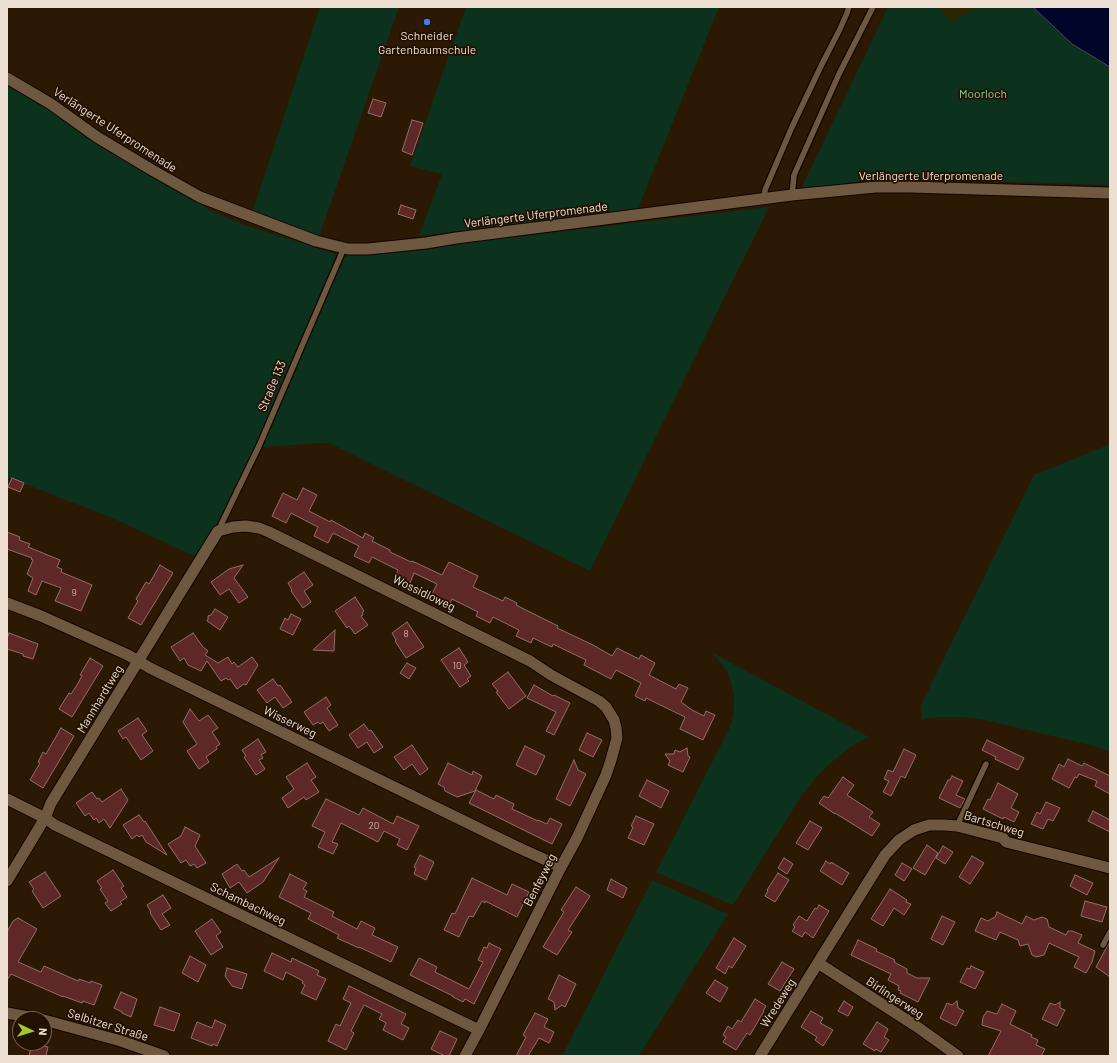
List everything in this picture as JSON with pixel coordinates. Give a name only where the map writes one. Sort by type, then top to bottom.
[{"type":"street","name":"Verlängerte Uferpromenade","points":[[7,78],[51,104],[97,137],[200,197],[316,241],[344,248],[368,249],[426,243],[792,195],[876,187],[1110,193]]},
{"type":"street","name":"Wossidloweg","points":[[218,531],[233,527],[246,526],[259,528],[269,532],[530,661],[551,676],[599,701],[609,711]]},
{"type":"street","name":"Mannhardtweg","points":[[7,882],[45,818],[52,803],[218,531]]},
{"type":"street","name":"Wisserweg","points":[[7,603],[41,616],[128,655],[157,672],[561,867]]},
{"type":"street","name":"Benfeyweg","points":[[465,1056],[577,838],[606,775],[617,738],[614,720],[609,711]]},
{"type":"street","name":"Schambachweg","points":[[7,799],[45,818],[61,828],[479,1030]]},
{"type":"street","name":"Bartschweg","points":[[818,963],[885,855],[898,840],[914,830],[929,825],[957,826],[1003,838],[1006,842],[1110,868]]},
{"type":"street","name":"Wredeweg","points":[[760,1056],[818,963]]},
{"type":"street","name":"Birlingerweg","points":[[818,963],[916,1026],[958,1056]]},
{"type":"street","name":"Selbitzer Straße","points":[[52,1022],[121,1041],[164,1056]]},
{"type":"lane","points":[[764,199],[765,190],[792,127],[840,29],[849,7]]},
{"type":"lane","points":[[792,195],[794,175],[839,74],[873,7]]},
{"type":"lane","name":"Straße 133","points":[[218,531],[259,446],[344,248]]},
{"type":"lane","points":[[957,826],[986,764]]},
{"type":"lane","points":[[1103,946],[1110,932]]},
{"type":"green space","points":[[320,7],[399,7],[319,237],[251,216]]},
{"type":"green space","points":[[466,7],[719,7],[638,209],[419,236],[442,174],[410,166]]},
{"type":"green space","name":"Moorloch","points":[[888,7],[1033,7],[1072,44],[1110,67],[1110,185],[886,178],[801,189]]},
{"type":"green space","points":[[7,86],[37,102],[96,142],[212,211],[247,226],[329,251],[342,257],[769,207],[590,571],[329,443],[264,447],[259,449],[233,509],[194,556],[112,518],[7,477]]},
{"type":"green space","points":[[1110,444],[1110,752],[1094,746],[981,719],[940,717],[922,719],[921,705],[1034,475]]},
{"type":"green space","points":[[711,652],[869,737],[853,745],[818,775],[802,795],[733,905],[656,872],[729,729],[733,716],[734,694],[728,673]]},
{"type":"green space","points":[[652,880],[728,914],[639,1056],[562,1056]]},
{"type":"sand","points":[[938,7],[977,7],[952,22]]},
{"type":"water","points":[[1033,7],[1110,7],[1110,67],[1072,44]]},
{"type":"building","points":[[373,99],[386,103],[381,117],[368,113]]},
{"type":"building","points":[[412,120],[423,123],[412,155],[402,151]]},
{"type":"building","points":[[401,205],[416,210],[413,219],[398,214]]},
{"type":"building","points":[[12,478],[24,483],[20,492],[8,487]]},
{"type":"building","points":[[303,488],[317,495],[309,511],[330,522],[331,520],[363,538],[365,533],[374,538],[372,541],[390,550],[390,552],[442,575],[449,562],[478,576],[473,587],[503,601],[505,597],[517,603],[516,605],[558,626],[557,628],[612,656],[617,648],[639,659],[641,655],[655,663],[649,675],[676,689],[679,684],[688,688],[681,702],[704,716],[706,711],[715,715],[703,740],[680,729],[685,717],[646,698],[645,701],[635,696],[641,683],[616,670],[611,679],[584,665],[586,660],[553,644],[552,647],[533,638],[531,643],[516,636],[519,630],[493,617],[490,623],[476,616],[478,612],[452,599],[450,603],[432,594],[437,584],[414,573],[410,583],[395,576],[398,570],[372,557],[369,563],[354,556],[359,546],[333,533],[328,543],[314,536],[318,527],[291,513],[286,523],[272,516],[283,493],[297,500]]},
{"type":"building","points":[[7,532],[20,537],[19,540],[30,544],[28,547],[60,560],[57,567],[62,569],[61,572],[92,585],[81,611],[55,601],[61,588],[42,581],[36,595],[28,591],[33,578],[27,574],[33,560],[31,559],[32,558],[7,549]]},
{"type":"building","points":[[160,565],[173,573],[141,625],[128,618],[138,601],[136,599],[146,582],[149,584]]},
{"type":"building","points":[[243,565],[234,578],[248,597],[239,603],[229,589],[220,595],[211,582],[229,569]]},
{"type":"building","points":[[304,572],[313,585],[304,591],[311,602],[303,608],[291,591],[292,590],[288,583]]},
{"type":"building","points":[[355,597],[364,611],[362,613],[363,615],[361,616],[368,625],[355,634],[349,626],[347,628],[335,611]]},
{"type":"building","points":[[215,609],[228,617],[220,630],[207,621],[208,616],[211,615]]},
{"type":"building","points":[[291,614],[301,619],[293,635],[280,629],[285,618],[288,620]]},
{"type":"building","points":[[407,622],[424,647],[406,658],[395,641],[396,640],[392,633]]},
{"type":"building","points":[[335,630],[334,651],[313,650],[325,639]]},
{"type":"building","points":[[9,633],[38,644],[33,659],[7,649],[7,639]]},
{"type":"building","points":[[193,633],[203,647],[208,651],[205,655],[218,663],[228,657],[232,664],[234,662],[238,667],[252,657],[258,665],[246,685],[244,684],[237,689],[230,679],[228,680],[226,678],[221,681],[207,661],[201,671],[188,665],[184,658],[180,661],[171,647]]},
{"type":"building","points":[[459,648],[468,662],[464,665],[471,676],[467,679],[469,681],[460,687],[441,660]]},
{"type":"building","points":[[90,658],[103,666],[72,717],[59,709],[69,693],[71,694],[77,685],[82,676],[80,675]]},
{"type":"building","points":[[407,663],[416,668],[409,679],[400,673]]},
{"type":"building","points":[[508,672],[526,696],[509,709],[492,684]]},
{"type":"building","points":[[273,679],[278,686],[280,685],[292,702],[283,708],[275,697],[267,703],[257,690]]},
{"type":"building","points":[[534,685],[553,696],[554,695],[570,703],[554,735],[546,731],[556,712],[527,698]]},
{"type":"building","points":[[326,697],[331,705],[327,708],[338,725],[329,731],[323,722],[320,724],[318,722],[313,725],[304,712]]},
{"type":"building","points":[[190,709],[199,721],[208,715],[218,728],[212,732],[220,744],[216,747],[217,749],[206,757],[209,762],[199,769],[187,751],[197,744],[183,722]]},
{"type":"building","points":[[138,718],[147,731],[142,735],[153,751],[141,760],[126,737],[123,739],[118,731]]},
{"type":"building","points":[[364,724],[369,731],[371,730],[383,747],[374,753],[367,742],[358,748],[349,735]]},
{"type":"building","points":[[61,728],[74,736],[43,788],[30,780],[40,763],[38,762],[43,752],[46,754]]},
{"type":"building","points":[[587,733],[602,740],[593,757],[579,750]]},
{"type":"building","points":[[258,739],[266,752],[261,755],[263,758],[259,760],[265,769],[256,775],[244,757],[246,756],[242,750]]},
{"type":"building","points":[[987,740],[1024,758],[1018,770],[995,759],[996,757],[982,750]]},
{"type":"building","points":[[412,745],[428,769],[420,775],[412,764],[404,770],[394,757]]},
{"type":"building","points":[[525,746],[545,756],[536,775],[516,765]]},
{"type":"building","points":[[687,748],[688,756],[690,757],[683,772],[668,765],[670,761],[665,754],[674,754],[675,750],[680,752]]},
{"type":"building","points":[[904,749],[916,755],[905,778],[901,776],[891,796],[883,792],[889,781],[884,779],[888,770],[893,772]]},
{"type":"building","points":[[1068,759],[1082,766],[1084,763],[1110,776],[1110,794],[1095,786],[1097,781],[1079,774],[1077,778],[1075,777],[1069,788],[1052,779],[1059,764],[1064,767]]},
{"type":"building","points":[[574,760],[578,770],[586,774],[570,806],[556,799]]},
{"type":"building","points":[[307,763],[316,777],[311,780],[319,792],[306,800],[304,797],[288,808],[282,798],[294,789],[286,777]]},
{"type":"building","points":[[448,763],[472,775],[473,771],[482,776],[475,791],[457,797],[445,791],[444,787],[438,784]]},
{"type":"building","points":[[952,776],[963,781],[956,795],[965,799],[960,808],[939,798],[948,780],[950,780]]},
{"type":"building","points":[[843,777],[854,785],[847,795],[873,812],[869,817],[880,824],[872,836],[819,803],[824,796],[828,798]]},
{"type":"building","points":[[647,780],[669,791],[661,808],[639,796]]},
{"type":"building","points":[[998,783],[1018,794],[1011,808],[1019,812],[1014,822],[1004,817],[1003,819],[983,809],[988,799],[990,800]]},
{"type":"building","points":[[121,789],[128,800],[110,828],[104,819],[99,823],[96,818],[94,820],[89,813],[85,816],[76,803],[92,792],[97,799],[99,798],[102,802]]},
{"type":"building","points":[[476,790],[494,799],[496,795],[514,804],[512,809],[538,821],[547,824],[550,818],[562,824],[552,844],[469,803]]},
{"type":"building","points":[[326,799],[359,815],[363,808],[393,824],[397,816],[419,826],[407,850],[397,845],[400,839],[384,831],[378,842],[341,823],[332,842],[338,844],[333,854],[318,847],[325,832],[312,826]]},
{"type":"building","points":[[1046,802],[1060,808],[1053,821],[1048,819],[1043,829],[1031,824],[1037,812],[1040,814]]},
{"type":"building","points":[[1093,811],[1110,820],[1110,832],[1088,821]]},
{"type":"building","points":[[139,815],[144,822],[145,821],[167,855],[146,842],[142,835],[139,837],[137,835],[132,839],[123,825]]},
{"type":"building","points":[[636,816],[654,824],[644,845],[628,838],[633,827],[631,826]]},
{"type":"building","points":[[810,821],[822,828],[808,850],[796,843]]},
{"type":"building","points":[[185,827],[200,835],[195,846],[206,863],[197,868],[194,864],[190,866],[186,860],[181,863],[168,844],[181,836]]},
{"type":"building","points":[[927,845],[938,853],[925,875],[913,868]]},
{"type":"building","points":[[943,846],[953,852],[945,864],[936,858]]},
{"type":"building","points":[[420,855],[434,862],[426,880],[414,874],[416,868],[414,867]]},
{"type":"building","points":[[972,856],[984,863],[970,884],[959,877]]},
{"type":"building","points":[[279,858],[263,882],[247,893],[239,882],[230,888],[222,874],[237,864],[249,877]]},
{"type":"building","points":[[784,858],[793,864],[787,874],[778,868]]},
{"type":"building","points":[[826,861],[830,864],[831,862],[849,873],[842,885],[820,871]]},
{"type":"building","points":[[902,863],[912,869],[904,881],[895,875]]},
{"type":"building","points":[[113,870],[124,886],[121,888],[127,897],[120,902],[122,904],[111,911],[105,903],[108,901],[100,889],[102,888],[97,881]]},
{"type":"building","points":[[45,872],[61,896],[43,908],[32,891],[34,889],[29,882]]},
{"type":"building","points":[[778,873],[789,880],[775,902],[765,896],[768,891],[767,890]]},
{"type":"building","points":[[290,874],[307,883],[303,889],[307,891],[304,897],[334,912],[332,916],[357,929],[361,921],[375,928],[372,935],[398,947],[391,962],[337,938],[339,935],[308,919],[311,913],[279,897]]},
{"type":"building","points":[[1075,875],[1093,883],[1087,895],[1070,886]]},
{"type":"building","points":[[472,878],[507,895],[512,884],[529,892],[517,917],[485,901],[485,903],[482,901],[473,917],[469,916],[459,937],[444,930],[452,913],[455,914]]},
{"type":"building","points":[[611,879],[627,888],[623,898],[607,890]]},
{"type":"building","points":[[576,887],[590,896],[568,930],[572,932],[557,955],[543,947],[564,912],[561,910]]},
{"type":"building","points":[[890,889],[907,900],[906,902],[911,904],[904,915],[894,908],[883,926],[871,919]]},
{"type":"building","points":[[163,895],[171,908],[162,914],[170,925],[161,930],[150,913],[151,912],[147,905]]},
{"type":"building","points":[[1085,901],[1107,907],[1102,922],[1081,916]]},
{"type":"building","points":[[819,905],[829,911],[813,938],[805,932],[802,937],[792,931],[795,927],[793,925],[799,916],[807,921],[815,908],[817,909]]},
{"type":"building","points":[[997,912],[1022,924],[1026,916],[1034,920],[1042,917],[1047,919],[1049,927],[1066,935],[1068,931],[1072,931],[1082,935],[1078,943],[1095,951],[1092,962],[1086,973],[1074,967],[1079,957],[1049,943],[1044,955],[1036,957],[1032,955],[1028,944],[1020,946],[1018,940],[1000,932],[996,940],[975,931],[981,918],[988,921],[995,917]]},
{"type":"building","points":[[942,916],[955,922],[943,945],[931,939]]},
{"type":"building","points":[[18,918],[37,929],[18,962],[41,972],[44,966],[78,981],[79,979],[90,983],[91,981],[102,985],[94,1005],[63,997],[11,974],[7,980],[7,932],[13,921]]},
{"type":"building","points":[[212,919],[221,932],[216,936],[223,947],[211,955],[195,931]]},
{"type":"building","points":[[734,938],[746,946],[732,968],[729,966],[725,974],[716,968]]},
{"type":"building","points":[[858,940],[895,960],[894,962],[907,969],[907,973],[917,978],[930,978],[918,1002],[900,993],[901,991],[898,990],[899,986],[888,980],[891,974],[851,955]]},
{"type":"building","points":[[1110,941],[1110,977],[1096,967]]},
{"type":"building","points":[[489,943],[501,949],[474,1004],[465,999],[463,1002],[410,975],[419,958],[437,967],[435,972],[469,989],[483,962],[478,960],[484,947],[487,948]]},
{"type":"building","points":[[272,953],[291,962],[292,958],[319,971],[317,975],[326,979],[316,1000],[301,993],[305,985],[302,983],[303,981],[286,972],[283,980],[264,971]]},
{"type":"building","points":[[190,956],[206,965],[198,982],[182,973]]},
{"type":"building","points":[[782,962],[794,969],[780,991],[768,984]]},
{"type":"building","points":[[971,966],[984,972],[975,989],[960,982],[967,968],[970,969]]},
{"type":"building","points":[[227,968],[247,974],[242,989],[232,986],[225,976]]},
{"type":"building","points":[[559,975],[576,984],[565,1007],[562,1005],[555,1010],[554,1002],[548,999]]},
{"type":"building","points":[[715,980],[728,988],[720,1002],[706,993]]},
{"type":"building","points":[[349,986],[406,1014],[401,1024],[409,1028],[403,1040],[383,1030],[386,1023],[379,1019],[382,1014],[364,1005],[351,1031],[354,1033],[346,1050],[328,1041],[336,1024],[340,1026],[351,1003],[343,999]]},
{"type":"building","points":[[121,992],[137,999],[131,1017],[114,1008]]},
{"type":"building","points":[[755,999],[766,1006],[750,1035],[747,1033],[736,1050],[723,1042],[726,1037],[723,1035],[728,1026],[732,1029],[738,1020],[741,1022]]},
{"type":"building","points":[[844,1001],[853,1007],[848,1016],[838,1011]]},
{"type":"building","points":[[957,1001],[958,1008],[964,1011],[956,1026],[940,1018],[947,1003],[952,1005]]},
{"type":"building","points":[[1060,1002],[1060,1008],[1065,1010],[1057,1026],[1042,1019],[1050,1003],[1055,1005]]},
{"type":"building","points":[[1002,1004],[1016,1011],[1010,1024],[1032,1035],[1031,1037],[1038,1040],[1036,1045],[1045,1049],[1041,1056],[988,1056],[1001,1031],[982,1025],[983,1017],[987,1011],[997,1014]]},
{"type":"building","points":[[160,1007],[180,1014],[174,1031],[154,1025]]},
{"type":"building","points":[[811,1011],[823,1018],[820,1023],[833,1030],[823,1046],[815,1040],[817,1037],[801,1027]]},
{"type":"building","points":[[535,1013],[548,1019],[544,1027],[554,1032],[549,1043],[539,1038],[528,1056],[516,1056],[526,1037],[523,1035]]},
{"type":"building","points":[[215,1020],[226,1025],[217,1046],[213,1044],[212,1046],[191,1038],[197,1022],[212,1028]]},
{"type":"building","points":[[877,1022],[888,1029],[884,1037],[889,1040],[881,1052],[876,1049],[875,1051],[863,1044]]},
{"type":"building","points":[[440,1031],[457,1039],[449,1056],[445,1056],[431,1049]]},
{"type":"building","points":[[30,1051],[47,1051],[46,1056],[29,1056]]},
{"type":"place","name":"Schneider Gartenbaumschule","points":[[427,22]]}]
